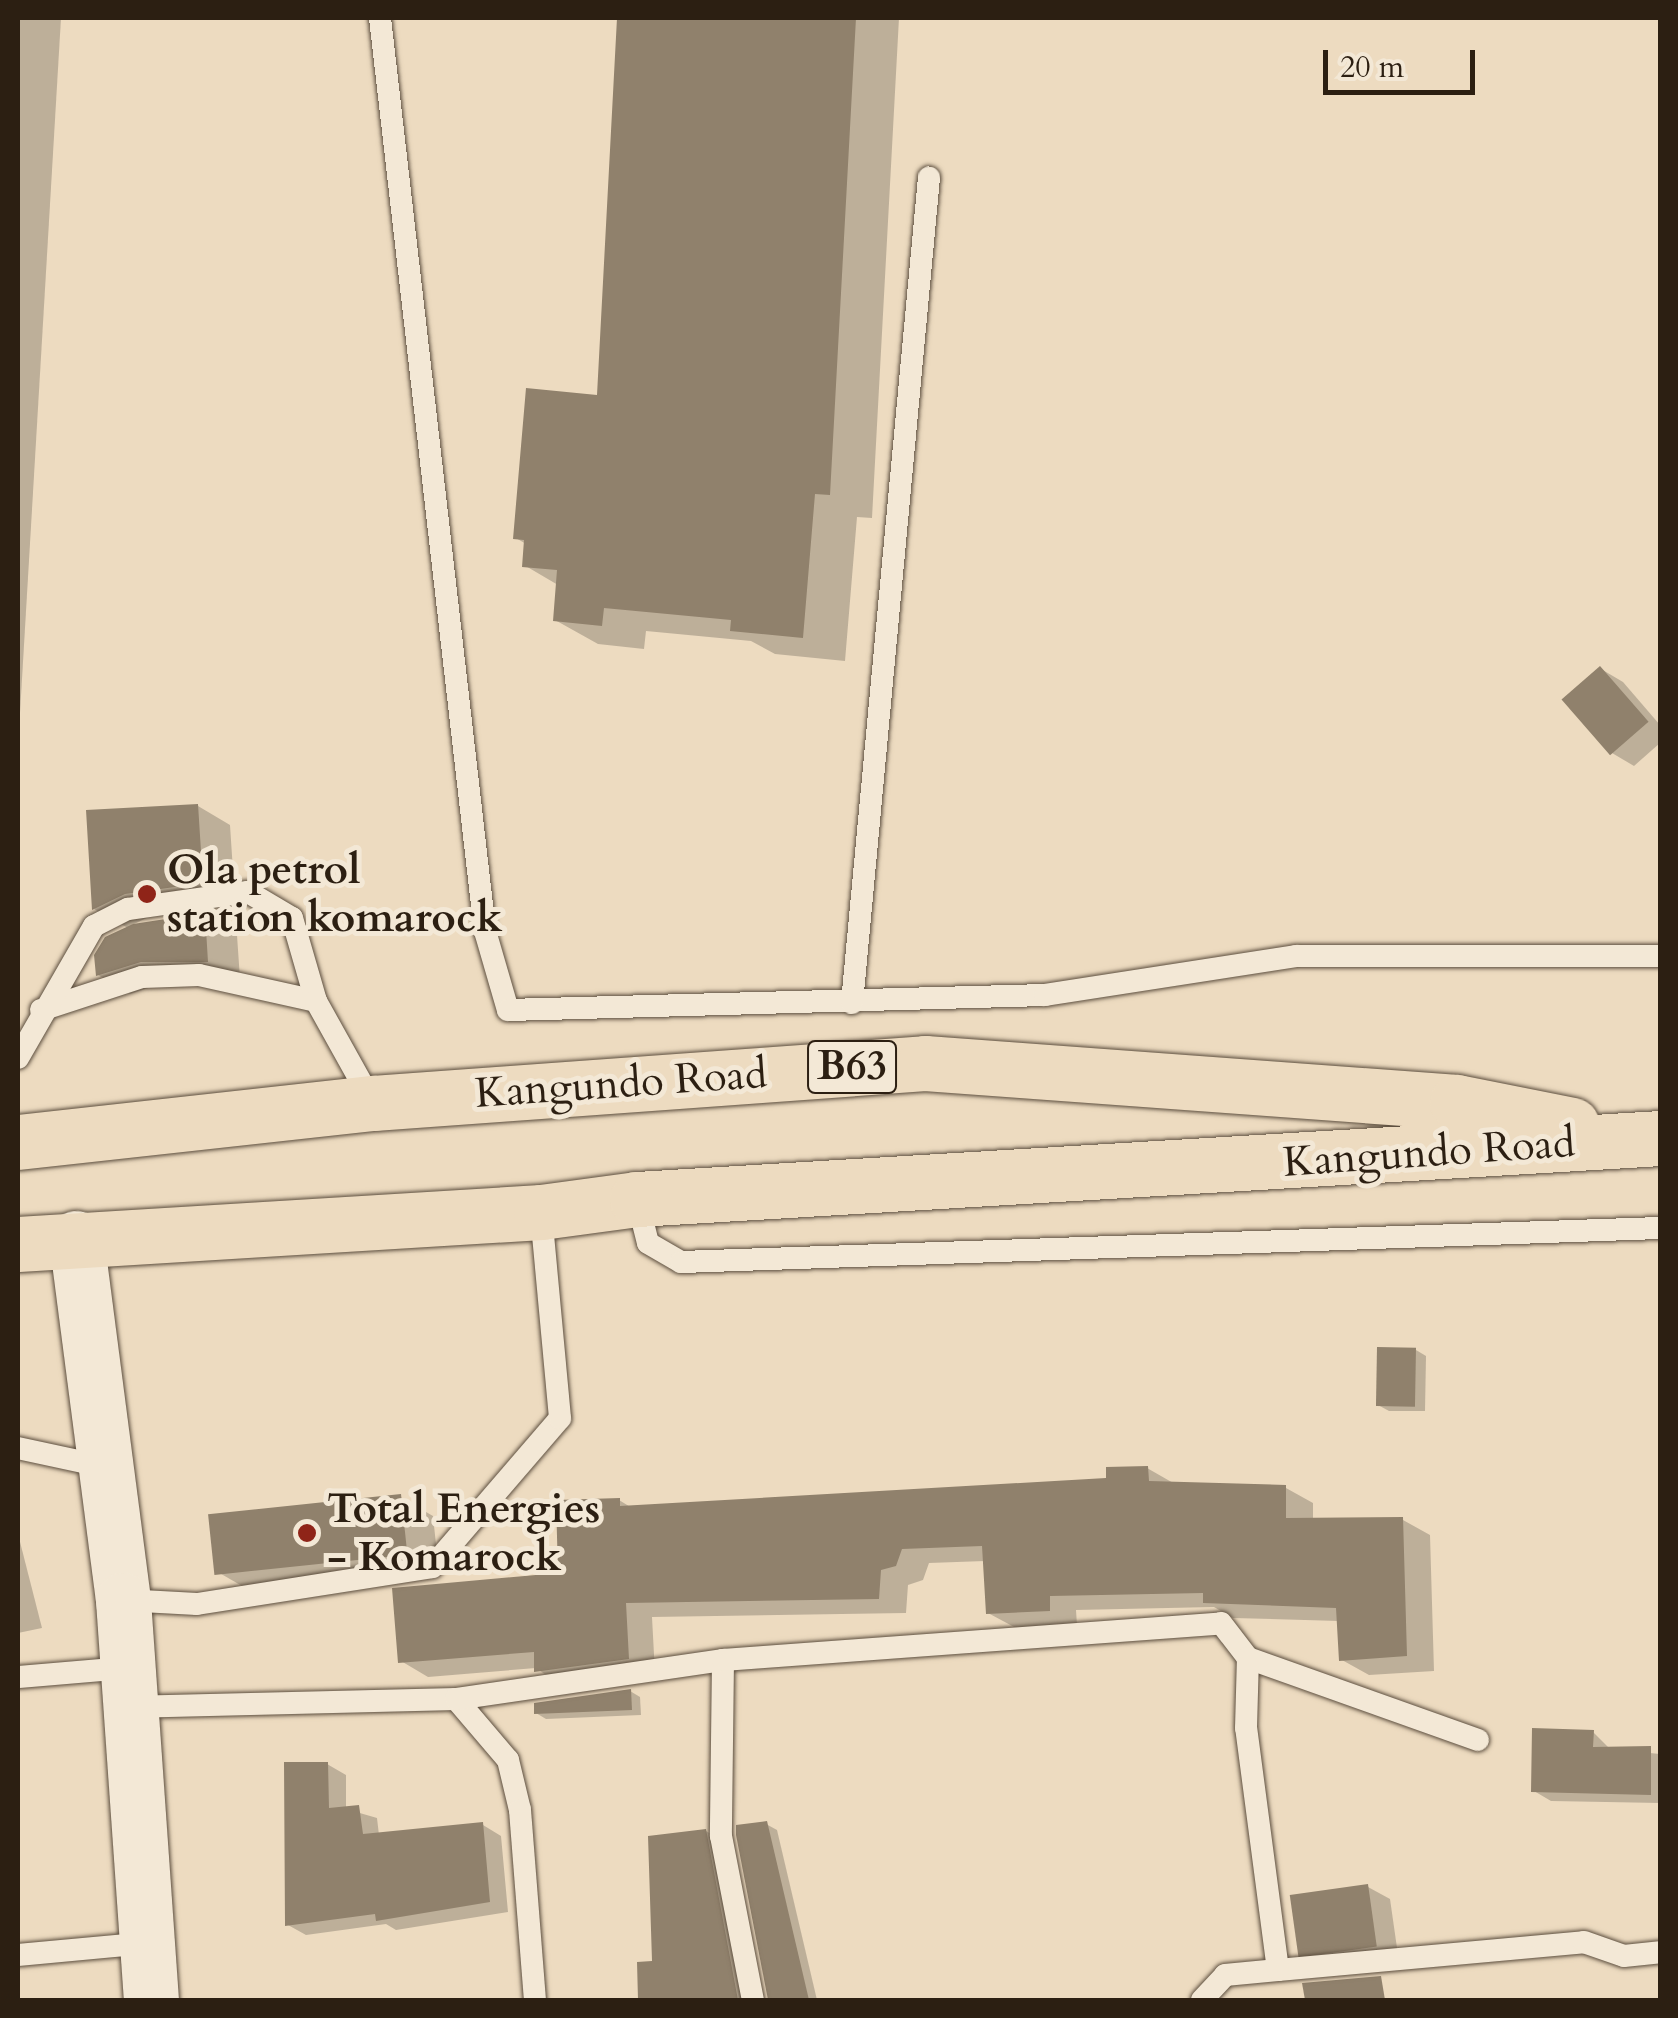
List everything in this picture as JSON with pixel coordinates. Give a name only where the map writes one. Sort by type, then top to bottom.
[{"type":"highway","name":"Kangundo Road","points":[[18,1142],[373,1103],[925,1063],[1457,1102],[1652,1138]]},
{"type":"highway","name":"Kangundo Road","points":[[18,1244],[540,1212],[637,1198],[1652,1138]]},
{"type":"main road","points":[[76,1238],[123,1600],[151,2000]]},
{"type":"lane","points":[[380,18],[485,931],[508,1010],[1045,995],[1296,956],[1660,956]]},
{"type":"lane","points":[[852,1002],[929,178]]},
{"type":"lane","points":[[18,1058],[80,940],[109,917],[248,892],[292,918],[316,1000],[373,1103]]},
{"type":"lane","points":[[40,1010],[161,976],[199,975],[316,1000]]},
{"type":"lane","points":[[637,1198],[648,1243],[681,1262],[1660,1228]]},
{"type":"lane","points":[[123,1600],[197,1604],[432,1568],[560,1418],[540,1212]]},
{"type":"lane","points":[[18,1448],[107,1467]]},
{"type":"lane","points":[[18,1677],[127,1688],[456,1699],[723,1660],[1221,1623],[1248,1658],[1478,1740]]},
{"type":"lane","points":[[1248,1658],[1246,1728],[1278,1970]]},
{"type":"lane","points":[[723,1660],[721,1836],[753,2000]]},
{"type":"lane","points":[[456,1699],[508,1760],[520,1810],[534,2000]]},
{"type":"lane","points":[[1202,2000],[1224,1974],[1584,1942],[1624,1956],[1660,1952]]},
{"type":"lane","points":[[18,1955],[148,1943]]},
{"type":"building","points":[[617,18],[856,18],[830,495],[815,494],[803,638],[730,631],[731,620],[604,608],[602,626],[553,621],[557,570],[522,567],[524,540],[513,539],[526,388],[597,395]]},
{"type":"building","points":[[1600,666],[1649,722],[1610,755],[1562,699]]},
{"type":"building","points":[[198,804],[203,883],[125,894],[92,910],[86,810]]},
{"type":"building","points":[[205,913],[208,962],[141,962],[96,976],[94,955],[105,937],[133,924]]},
{"type":"building","points":[[1377,1347],[1416,1348],[1415,1407],[1376,1406]]},
{"type":"building","points":[[1148,1466],[1149,1481],[1286,1485],[1286,1518],[1403,1517],[1407,1656],[1339,1661],[1336,1608],[1203,1603],[1203,1593],[1050,1596],[1050,1611],[986,1614],[982,1546],[902,1549],[896,1566],[881,1570],[879,1599],[626,1603],[629,1659],[534,1672],[534,1652],[398,1663],[392,1588],[558,1573],[556,1500],[620,1498],[620,1506],[1106,1478],[1106,1467]]},
{"type":"building","name":"Total Energies - Komarock","points":[[401,1494],[407,1555],[214,1575],[208,1514]]},
{"type":"building","points":[[631,1689],[632,1710],[534,1714],[534,1703]]},
{"type":"building","points":[[1532,1728],[1594,1730],[1593,1747],[1651,1746],[1651,1795],[1531,1792]]},
{"type":"building","points":[[284,1762],[328,1762],[329,1808],[359,1805],[363,1834],[483,1822],[490,1902],[376,1921],[375,1914],[285,1926]]},
{"type":"building","points":[[767,1821],[809,2000],[768,2000],[736,1835],[736,1825]]},
{"type":"building","points":[[706,1829],[738,2000],[638,2000],[637,1962],[652,1961],[648,1836]]},
{"type":"building","points":[[1368,1884],[1377,1946],[1299,1957],[1290,1895]]},
{"type":"building","points":[[1381,1976],[1385,2000],[1305,2000],[1302,1983]]},
{"type":"place","name":"Ola petrol station komarock","points":[[147,894]]},
{"type":"place","name":"Total Energies - Komarock","points":[[307,1533]]}]
